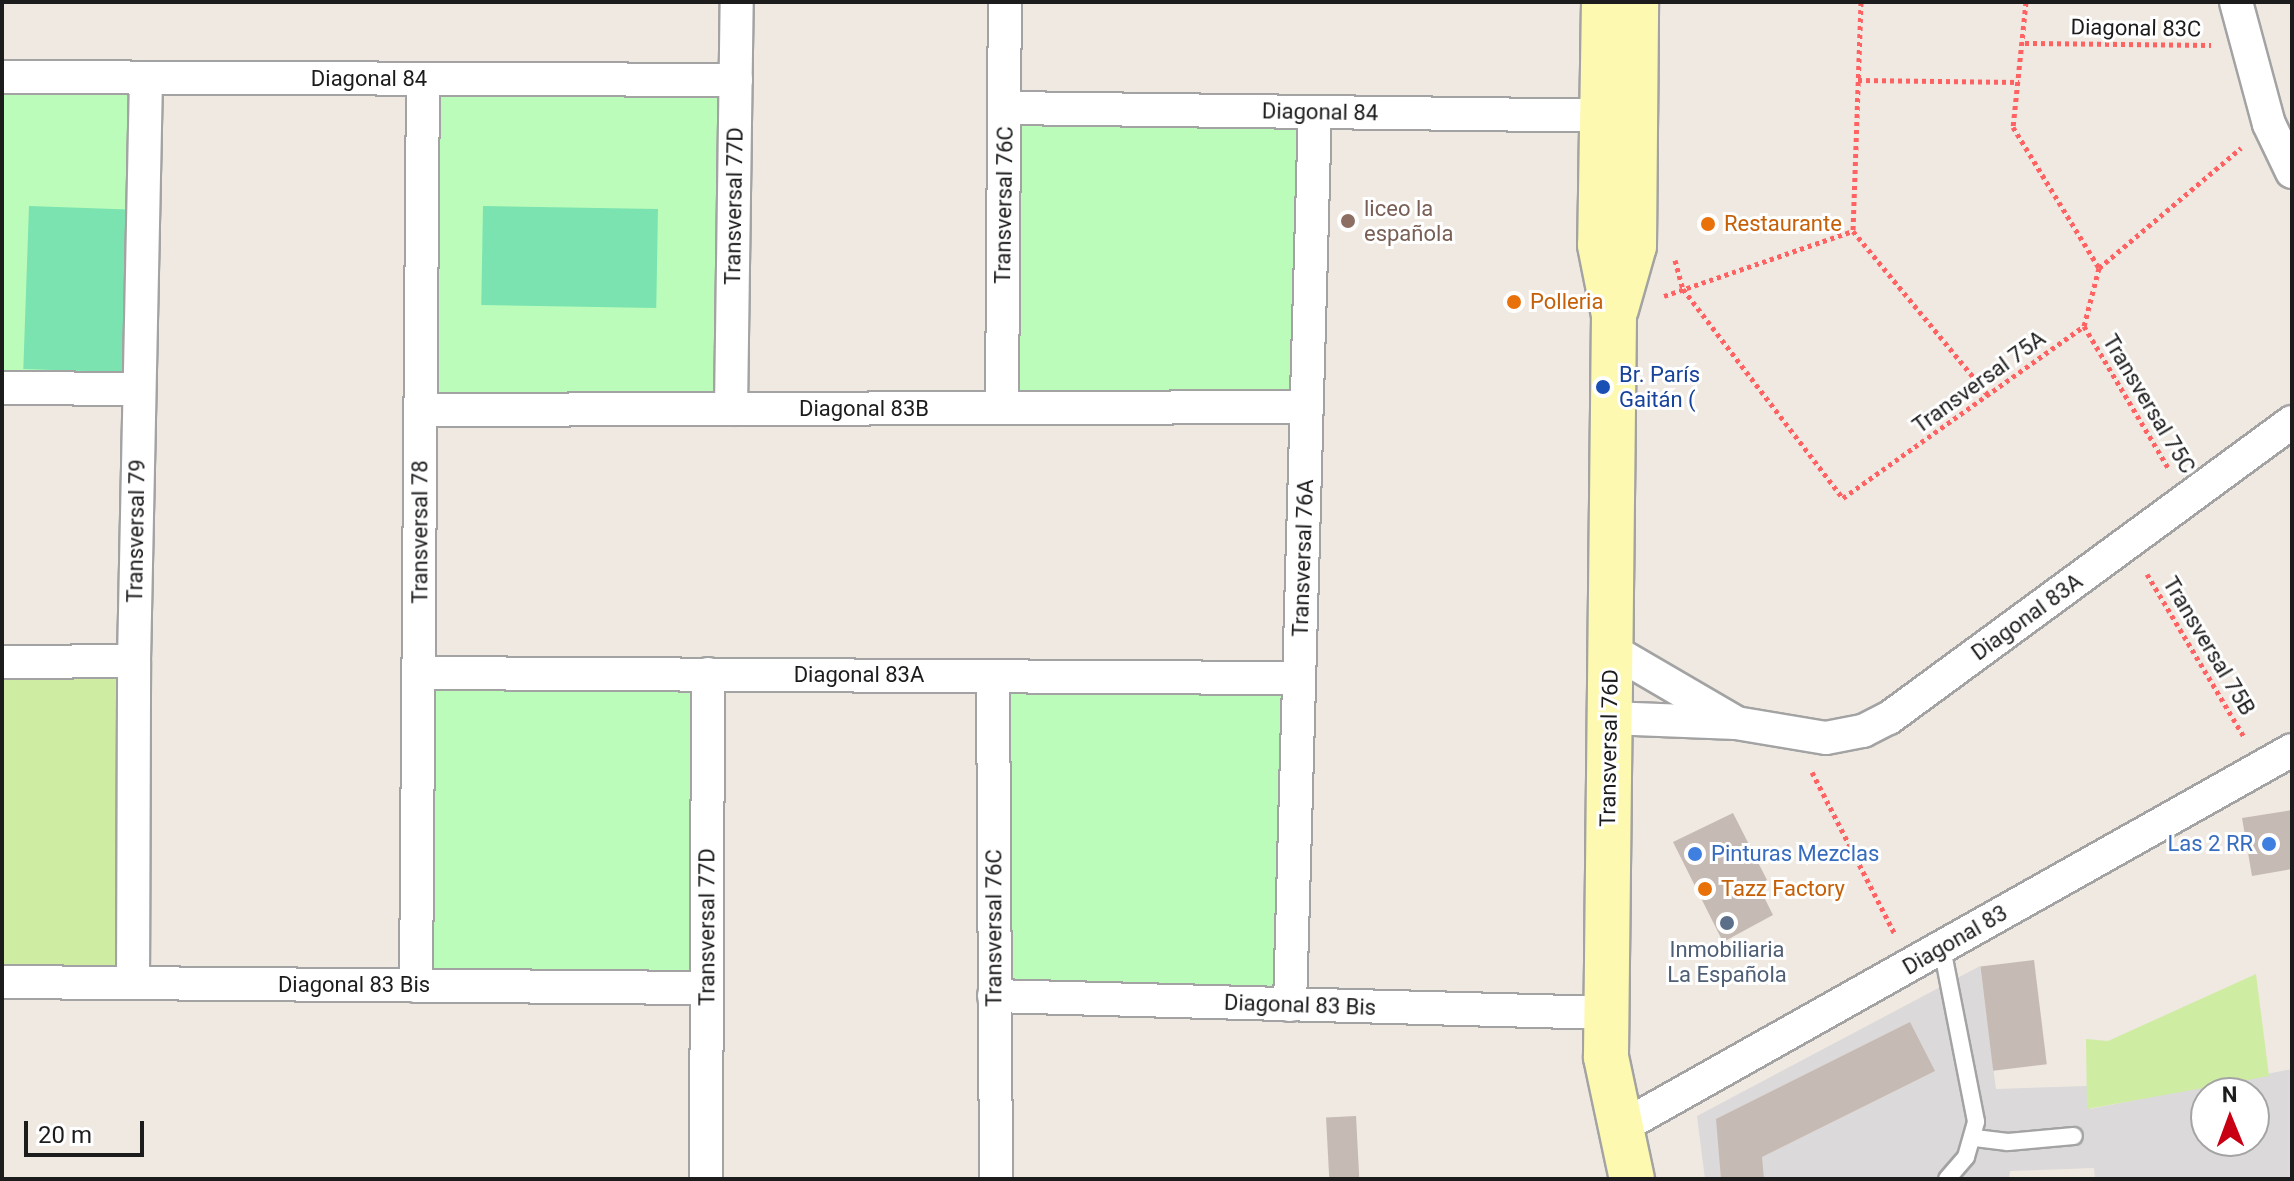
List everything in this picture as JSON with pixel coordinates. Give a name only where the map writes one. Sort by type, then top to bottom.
[{"type":"main road","name":"Transversal 76D","points":[[1604,2],[1634,246],[1614,315],[1606,1013],[1606,1057],[1618,1129],[1632,1179]]},
{"type":"main road","name":"Transversal 76D","points":[[1618,116],[1636,2]]},
{"type":"street","name":"Transversal 77D","points":[[731,409],[737,2]]},
{"type":"street","name":"Transversal 76C","points":[[1002,408],[1005,2]]},
{"type":"street","points":[[2236,2],[2269,124],[2292,172]]},
{"type":"street","name":"Diagonal 84","points":[[2,77],[736,80]]},
{"type":"street","name":"Transversal 79","points":[[133,983],[134,661],[146,78]]},
{"type":"street","name":"Transversal 78","points":[[416,986],[423,79]]},
{"type":"street","name":"Diagonal 84","points":[[1005,108],[1618,116]]},
{"type":"street","name":"Transversal 76A","points":[[1290,1005],[1315,112]]},
{"type":"street","points":[[2,388],[139,389]]},
{"type":"street","name":"Diagonal 83B","points":[[421,410],[1307,407]]},
{"type":"street","name":"Diagonal 83A","points":[[1609,718],[1736,723],[1826,738],[1863,731],[1889,718],[2292,422]]},
{"type":"street","name":"Diagonal 83A","points":[[1610,649],[1736,723]]},
{"type":"street","points":[[2,662],[134,661]]},
{"type":"street","name":"Diagonal 83A","points":[[419,673],[1299,678]]},
{"type":"street","name":"Transversal 77D","points":[[706,1179],[708,674]]},
{"type":"street","name":"Transversal 76C","points":[[993,676],[996,1179]]},
{"type":"street","name":"Diagonal 83","points":[[1618,1129],[2292,750]]},
{"type":"street","name":"Diagonal 83 Bis","points":[[2,982],[707,988]]},
{"type":"street","name":"Diagonal 83 Bis","points":[[994,996],[1606,1013]]},
{"type":"lane","points":[[1942,948],[1976,1122],[1975,1138],[1947,1179]]},
{"type":"lane","points":[[1975,1138],[2008,1142],[2074,1136]]},
{"type":"path","points":[[1861,2],[1853,231],[1988,395]]},
{"type":"path","points":[[2026,2],[2025,43],[2013,127],[2099,268]]},
{"type":"path","name":"Diagonal 83C","points":[[2025,43],[2248,46]]},
{"type":"path","points":[[1858,80],[2019,82]]},
{"type":"path","points":[[2084,326],[2099,268],[2269,124]]},
{"type":"path","points":[[1614,315],[1853,231]]},
{"type":"path","points":[[1673,252],[1683,289]]},
{"type":"path","name":"Transversal 75A","points":[[1683,289],[1843,498],[2084,326]]},
{"type":"path","name":"Transversal 75C","points":[[2084,326],[2187,499]]},
{"type":"path","name":"Transversal 75B","points":[[2128,542],[2262,767]]},
{"type":"path","points":[[1792,732],[1911,965]]},
{"type":"shaded area","points":[[1980,966],[1996,1089],[2087,1086],[2090,1109],[2190,1089],[2190,1157],[2270,1157],[2270,1077],[2252,1077],[2292,1069],[2292,1179],[2095,1179],[2094,1168],[2010,1171],[2009,1179],[1705,1179],[1697,1116]]},
{"type":"green space","points":[[2,77],[146,77],[146,388],[2,388]]},
{"type":"green space","points":[[423,79],[736,79],[736,410],[423,410]]},
{"type":"green space","points":[[1005,108],[1315,113],[1310,413],[1000,408]]},
{"type":"green space","points":[[29,206],[128,209],[122,372],[23,369]]},
{"type":"green space","points":[[483,206],[658,209],[656,308],[481,305]]},
{"type":"green space","points":[[2,661],[134,661],[134,983],[2,983]]},
{"type":"green space","points":[[419,673],[708,673],[708,986],[419,986]]},
{"type":"green space","points":[[993,676],[1299,676],[1299,996],[993,996]]},
{"type":"green space","points":[[2256,974],[2269,1076],[2190,1077],[2190,1090],[2087,1109],[2086,1039],[2108,1041]]},
{"type":"building","name":"Las 2 RR","points":[[2292,810],[2292,869],[2252,876],[2242,818]]},
{"type":"building","points":[[1733,813],[1767,880],[1758,885],[1773,915],[1723,942],[1673,842]]},
{"type":"building","points":[[2034,960],[2047,1064],[1993,1071],[1980,967]]},
{"type":"building","points":[[1910,1022],[1935,1071],[1762,1157],[1764,1179],[1721,1179],[1716,1119]]},
{"type":"building","points":[[1356,1116],[1359,1179],[1329,1179],[1326,1118]]},
{"type":"place","name":"liceo la española","points":[[1348,221]]},
{"type":"place","name":"Restaurante","points":[[1708,224]]},
{"type":"place","name":"Polleria","points":[[1514,302]]},
{"type":"place","name":"Br. París Gaitán (","points":[[1603,387]]},
{"type":"place","name":"Las 2 RR","points":[[2269,844]]},
{"type":"place","name":"Pinturas Mezclas","points":[[1695,854]]},
{"type":"place","name":"Tazz Factory","points":[[1705,889]]},
{"type":"place","name":"Inmobiliaria La Española","points":[[1727,923]]}]
